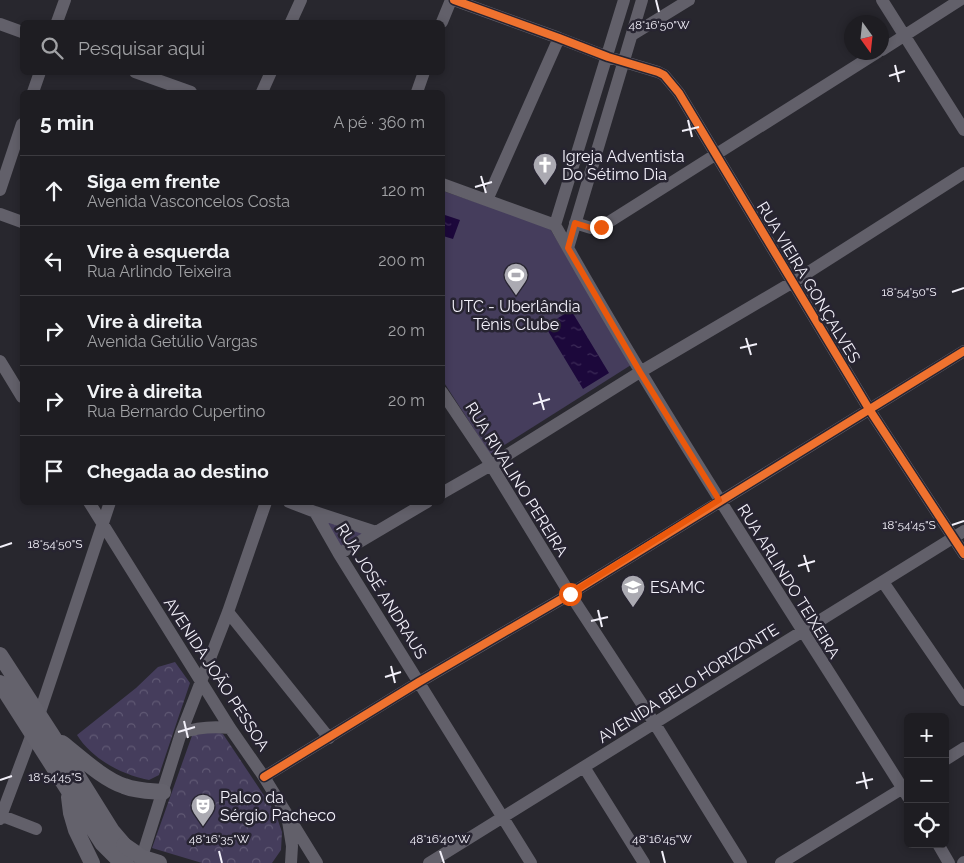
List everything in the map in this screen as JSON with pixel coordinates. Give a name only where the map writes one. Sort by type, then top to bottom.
[{"type":"main road","points":[[0,655],[112,831],[122,855]]},
{"type":"main road","points":[[0,683],[102,843],[122,855],[143,858],[159,863]]},
{"type":"main road","points":[[52,735],[81,758],[121,785],[163,792]]},
{"type":"main road","points":[[68,790],[71,813],[76,830],[92,863]]},
{"type":"street","points":[[58,20],[66,0]]},
{"type":"street","points":[[292,20],[301,0]]},
{"type":"street","points":[[443,20],[452,0]]},
{"type":"street","name":"RUA VIEIRA GONÇALVES","points":[[452,0],[608,57],[664,75],[679,93],[869,409],[959,534],[964,554]]},
{"type":"street","points":[[445,185],[555,225],[624,0]]},
{"type":"street","points":[[568,248],[642,0]]},
{"type":"street","points":[[632,35],[689,0]]},
{"type":"street","points":[[882,0],[964,130]]},
{"type":"street","points":[[889,46],[960,0]]},
{"type":"street","points":[[0,24],[20,31]]},
{"type":"street","points":[[487,200],[558,38]]},
{"type":"street","points":[[575,223],[591,228],[601,227],[865,60]]},
{"type":"street","points":[[34,90],[39,75]]},
{"type":"street","points":[[143,75],[185,90]]},
{"type":"street","points":[[263,90],[270,75]]},
{"type":"street","points":[[417,90],[423,75]]},
{"type":"street","points":[[585,129],[602,135]]},
{"type":"street","points":[[0,190],[20,130]]},
{"type":"street","points":[[445,491],[491,465],[640,372],[793,282],[964,173]]},
{"type":"street","points":[[0,214],[20,221]]},
{"type":"street","name":"RUA ARLINDO TEIXEIRA","points":[[555,225],[640,372],[719,500],[904,787]]},
{"type":"street","points":[[264,777],[419,682],[570,594],[719,500],[964,351]]},
{"type":"street","points":[[0,361],[20,394]]},
{"type":"street","name":"RUA RIVALINO PEREIRA","points":[[445,396],[491,465],[570,594],[655,724],[741,863]]},
{"type":"street","name":"AVENIDA JOÃO PESSOA","points":[[91,505],[317,863]]},
{"type":"street","points":[[36,829],[0,816],[39,715],[109,505]]},
{"type":"street","points":[[142,858],[181,733],[228,612],[265,505]]},
{"type":"street","points":[[297,505],[376,532]]},
{"type":"street","points":[[340,554],[422,505]]},
{"type":"street","name":"RUA JOSÉ ANDRAUS","points":[[315,512],[532,863]]},
{"type":"street","name":"AVENIDA BELO HORIZONTE","points":[[429,863],[959,534]]},
{"type":"street","points":[[883,582],[964,700]]},
{"type":"street","points":[[228,612],[329,738]]},
{"type":"street","points":[[181,733],[206,727],[230,728]]},
{"type":"street","points":[[948,758],[964,748]]},
{"type":"street","points":[[584,768],[644,863]]},
{"type":"street","points":[[781,863],[904,791]]},
{"type":"street","points":[[287,816],[292,846],[291,863]]},
{"type":"street","points":[[940,848],[949,863]]},
{"type":"green space","name":"UTC - Uberlândia Tênis Clube","points":[[445,192],[549,227],[631,365],[490,454],[445,384]]},
{"type":"green space","points":[[323,516],[369,532],[338,551]]},
{"type":"green space","points":[[175,662],[190,683],[159,775],[149,780],[118,770],[108,765],[83,744],[77,735],[136,688],[158,667]]},
{"type":"green space","points":[[210,729],[223,734],[275,812],[282,832],[281,850],[272,863],[202,863],[152,848],[194,730]]},
{"type":"water","points":[[445,215],[460,220],[453,239],[445,237]]},
{"type":"water","points":[[571,310],[609,373],[583,389],[545,326]]},
{"type":"cycle path","points":[[454,0],[608,57],[664,75],[679,93],[869,409],[964,554]]},
{"type":"cycle path","points":[[264,777],[419,682],[570,594],[964,351]]},
{"type":"place","name":"Igreja Adventista Do Sétimo Dia","points":[[545,186]]},
{"type":"place","name":"UTC - Uberlândia Tênis Clube","points":[[516,296]]},
{"type":"place","name":"ESAMC","points":[[633,608]]},
{"type":"place","name":"Palco da Sérgio Pacheco","points":[[203,827]]},
{"type":"route","points":[[570,594],[719,500],[640,372],[568,248],[575,223],[596,229],[601,227]]}]
